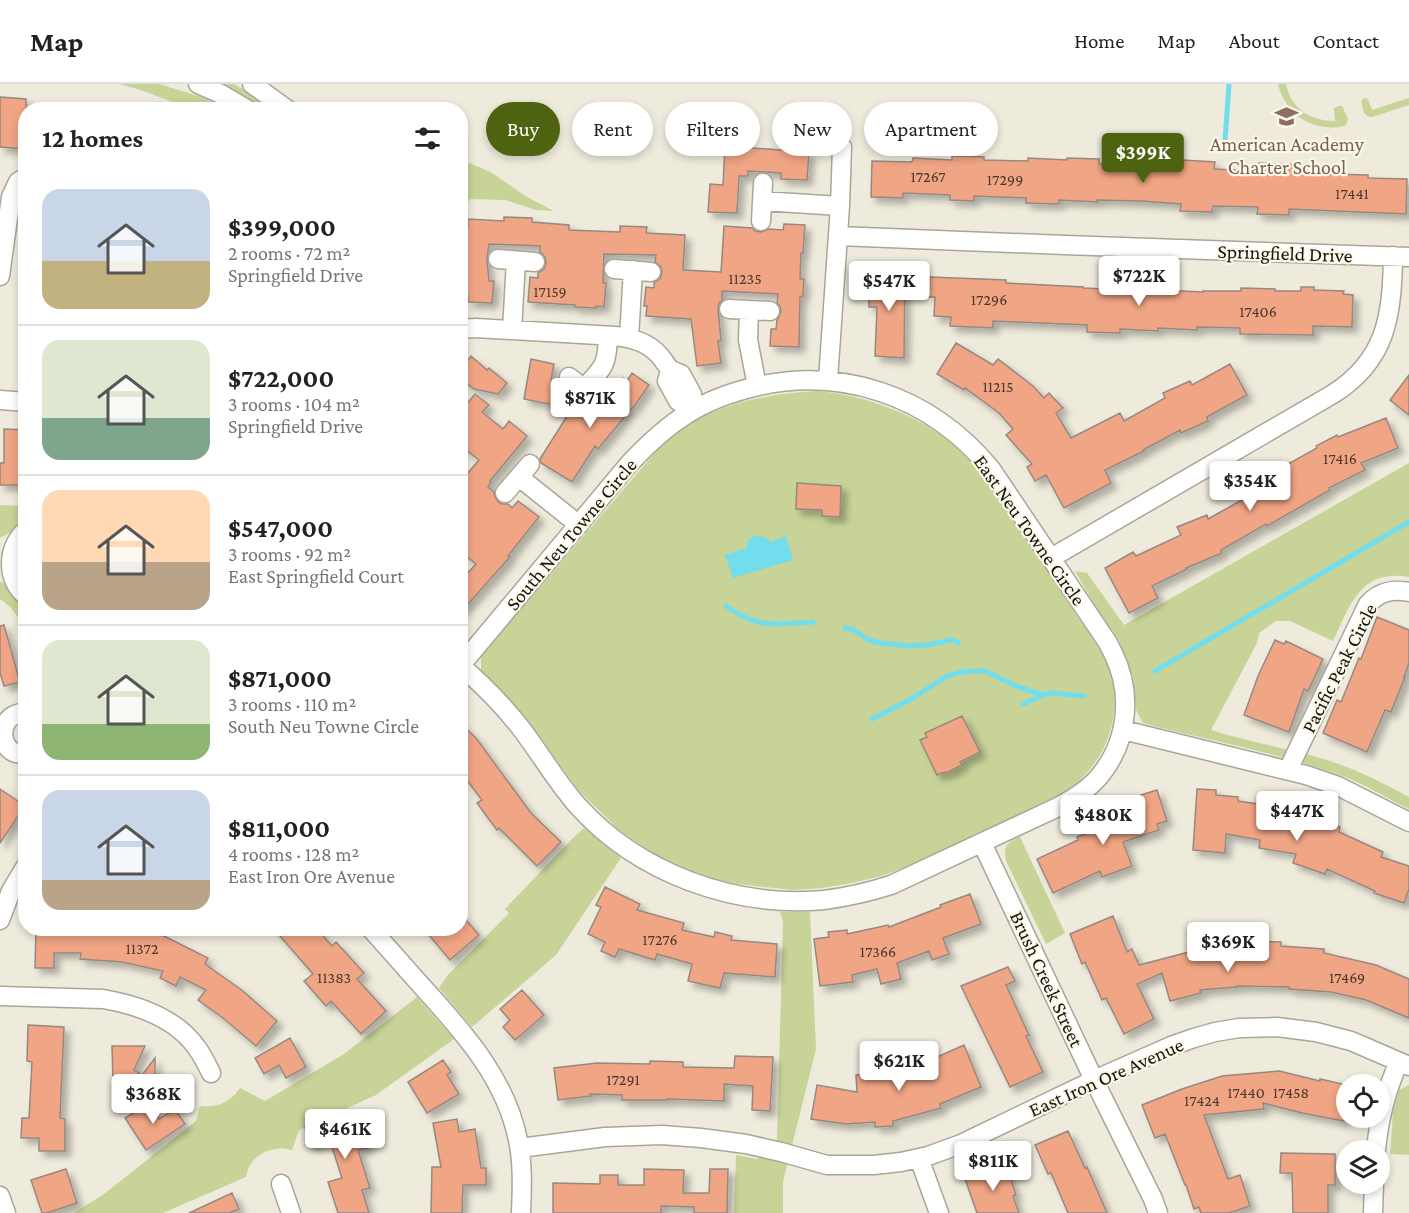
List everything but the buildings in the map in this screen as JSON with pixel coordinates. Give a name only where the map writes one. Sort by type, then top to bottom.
[{"type":"street","points":[[198,84],[234,102]]},
{"type":"street","points":[[252,84],[277,102]]},
{"type":"street","points":[[828,380],[842,156]]},
{"type":"street","points":[[0,276],[11,197],[18,182]]},
{"type":"street","points":[[761,221],[763,192],[840,206]]},
{"type":"street","name":"Springfield Drive","points":[[837,236],[1401,257]]},
{"type":"street","points":[[1051,558],[1333,394],[1356,376],[1376,350],[1385,330],[1401,257]]},
{"type":"street","points":[[512,330],[516,261]]},
{"type":"street","points":[[614,269],[651,272]]},
{"type":"street","points":[[629,338],[633,270]]},
{"type":"street","points":[[729,309],[770,311]]},
{"type":"street","points":[[749,310],[748,340],[757,386]]},
{"type":"street","points":[[468,328],[608,336],[643,342],[661,357],[670,371],[681,374],[692,394],[692,411]]},
{"type":"street","points":[[584,388],[605,363],[608,336]]},
{"type":"street","name":"South Neu Towne Circle","points":[[468,657],[642,451],[661,432],[692,411],[719,398],[757,386],[795,380],[828,380]]},
{"type":"street","name":"East Neu Towne Circle","points":[[468,672],[514,719],[575,802],[593,821],[637,855],[676,876],[699,885],[738,895],[785,901],[816,900],[850,896],[891,885],[1075,798],[1103,772],[1111,760],[1123,730],[1125,706],[1123,679],[1108,643],[991,469],[972,447],[924,411],[888,394],[859,385],[828,380]]},
{"type":"street","points":[[0,400],[18,401]]},
{"type":"street","points":[[505,493],[524,471],[579,525]]},
{"type":"street","points":[[0,546],[18,536]]},
{"type":"street","points":[[18,540],[11,554],[7,577],[18,589]]},
{"type":"street","name":"Pacific Peak Circle","points":[[1288,770],[1368,604],[1374,597],[1388,591],[1409,592]]},
{"type":"street","points":[[18,715],[6,721],[2,732],[5,744],[10,750],[18,753]]},
{"type":"street","points":[[1123,730],[1306,775],[1338,786],[1409,822]]},
{"type":"street","name":"Brush Creek Street","points":[[982,843],[1158,1213]]},
{"type":"street","points":[[0,920],[10,891],[18,878]]},
{"type":"street","points":[[377,936],[467,1037],[484,1060],[505,1100],[520,1148],[521,1213]]},
{"type":"street","points":[[0,996],[88,998],[133,1005],[164,1019],[190,1039],[211,1073]]},
{"type":"street","name":"East Iron Ore Avenue","points":[[520,1148],[614,1136],[662,1135],[746,1144],[828,1164],[874,1165],[901,1162],[961,1144],[1171,1046],[1215,1032],[1239,1028],[1277,1028],[1316,1032],[1352,1041],[1404,1064]]},
{"type":"street","points":[[1378,1140],[1389,1085],[1404,1064]]},
{"type":"street","points":[[919,1158],[939,1213]]},
{"type":"street","points":[[281,1184],[291,1213]]},
{"type":"street","points":[[1373,1213],[1374,1194]]},
{"type":"street","points":[[0,1196],[6,1213]]},
{"type":"green space","points":[[119,84],[159,84],[211,102],[173,102]]},
{"type":"green space","points":[[211,84],[234,84],[264,102],[244,102]]},
{"type":"green space","points":[[1278,84],[1286,84],[1297,107],[1318,119],[1335,121],[1334,108],[1342,106],[1348,119],[1346,125],[1317,126],[1302,119],[1289,108]]},
{"type":"green space","points":[[1364,98],[1368,99],[1372,110],[1409,98],[1409,105],[1369,117],[1364,113],[1361,101]]},
{"type":"green space","points":[[468,162],[492,173],[527,197],[554,211],[536,210],[505,200],[471,199],[468,202]]},
{"type":"green space","points":[[817,391],[852,396],[889,408],[924,424],[963,453],[986,480],[1102,653],[1111,675],[1115,702],[1111,728],[1101,753],[1083,778],[1064,793],[920,861],[882,876],[847,884],[793,890],[737,884],[694,872],[654,854],[618,829],[579,791],[528,721],[481,670],[481,656],[658,449],[673,437],[712,412],[741,402]]},
{"type":"green space","points":[[1409,463],[1409,577],[1379,578],[1368,584],[1352,603],[1333,641],[1290,621],[1276,621],[1259,633],[1257,643],[1211,730],[1310,755],[1346,767],[1409,797],[1409,809],[1344,776],[1267,753],[1143,723],[1136,710],[1133,676],[1119,640],[1097,609],[1075,571],[1087,573],[1124,625]]},
{"type":"green space","points":[[0,505],[18,506],[18,527],[0,538]]},
{"type":"green space","points":[[0,581],[10,587],[18,598],[18,618],[7,604],[0,599]]},
{"type":"green space","points":[[584,828],[621,858],[556,955],[472,1027],[439,988],[447,976],[509,913],[505,909]]},
{"type":"green space","points":[[1020,837],[1065,933],[1046,944],[1006,861],[1007,845]]},
{"type":"green space","points":[[780,912],[810,912],[816,1049],[783,1182],[783,1213],[734,1213],[736,1155],[757,1159],[777,1140],[783,922]]},
{"type":"green space","points":[[417,997],[454,1039],[376,1095],[299,1130],[292,1150],[269,1150],[257,1157],[248,1169],[246,1177],[163,1213],[74,1213],[104,1194],[196,1121],[200,1106],[223,1103],[240,1088],[265,1101],[344,1054]]},
{"type":"green space","points":[[1409,1085],[1409,1155],[1390,1154],[1393,1113],[1399,1090]]},
{"type":"water","points":[[786,536],[793,560],[733,578],[725,555],[747,548],[750,538],[765,537],[771,542]]},
{"type":"waterway","points":[[1225,141],[1229,84]]},
{"type":"waterway","points":[[1155,671],[1409,522]]},
{"type":"waterway","points":[[726,606],[758,622],[778,624],[813,622]]},
{"type":"waterway","points":[[845,628],[854,630],[868,640],[880,643],[910,646],[950,640],[958,643]]},
{"type":"waterway","points":[[872,719],[913,698],[945,677],[961,672],[985,671],[1016,686],[1043,695]]},
{"type":"waterway","points":[[1023,704],[1050,693],[1084,696]]},
{"type":"place","name":"American Academy Charter School","points":[[1287,117]]}]
